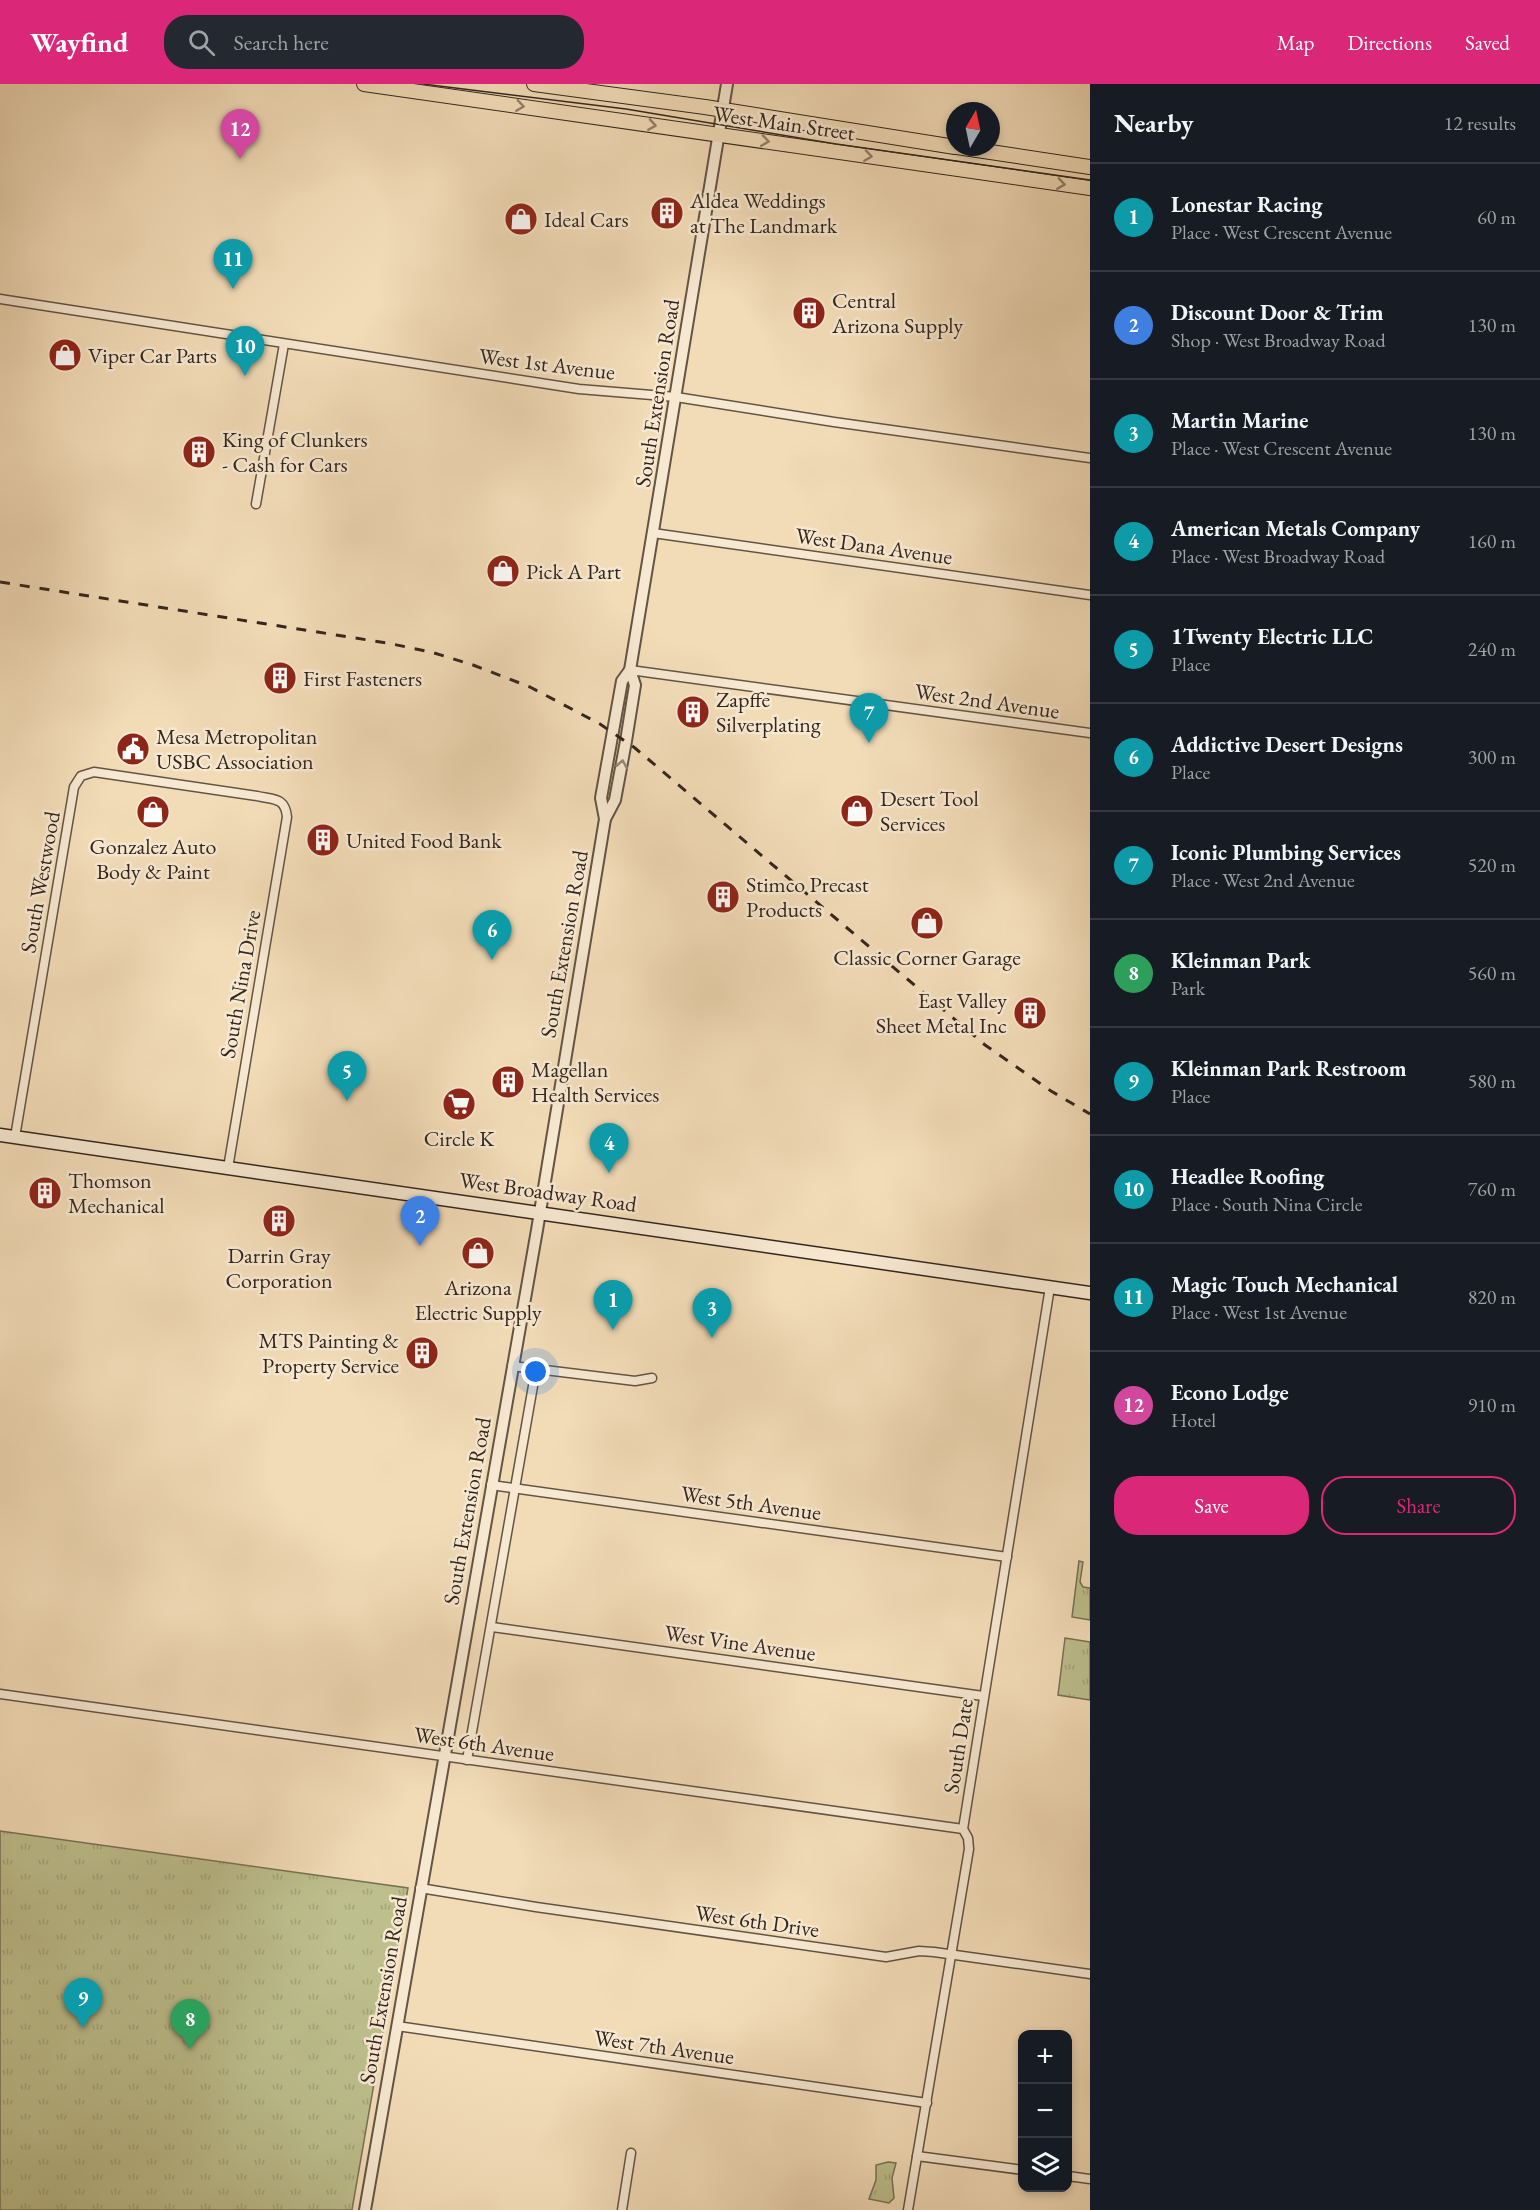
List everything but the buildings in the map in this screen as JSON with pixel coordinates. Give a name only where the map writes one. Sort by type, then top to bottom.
[{"type":"main road","name":"West Main Street","points":[[364,84],[946,146]]},
{"type":"main road","name":"West Main Street","points":[[534,84],[721,122],[1090,188]]},
{"type":"main road","name":"West Main Street","points":[[1000,154],[1090,167]]},
{"type":"main road","name":"West Broadway Road","points":[[0,1135],[1090,1293]]},
{"type":"street","name":"South Extension Road","points":[[365,2210],[540,1212],[605,819],[603,787],[622,681],[630,670],[728,84]]},
{"type":"street","name":"West 1st Avenue","points":[[0,299],[579,389],[676,397],[1090,458]]},
{"type":"street","points":[[256,504],[284,344]]},
{"type":"street","name":"West Dana Avenue","points":[[653,533],[1090,595]]},
{"type":"street","name":"West 2nd Avenue","points":[[630,670],[1090,733]]},
{"type":"street","name":"South Nina Drive","points":[[81,776],[94,772],[196,787],[280,801],[286,807],[228,1168]]},
{"type":"street","name":"South Westwood","points":[[15,1137],[74,788],[81,776]]},
{"type":"street","name":"South Date","points":[[908,2210],[969,1849],[968,1838],[963,1829],[1050,1287]]},
{"type":"street","points":[[512,1366],[635,1381],[652,1378]]},
{"type":"street","name":"South Extension Road","points":[[467,1760],[536,1370]]},
{"type":"street","name":"West 5th Avenue","points":[[491,1485],[1006,1557]]},
{"type":"street","name":"West Vine Avenue","points":[[492,1626],[983,1696]]},
{"type":"street","name":"West 6th Avenue","points":[[0,1694],[963,1829]]},
{"type":"street","name":"West 6th Drive","points":[[420,1888],[536,1907],[886,1957],[920,1951],[1090,1974]]},
{"type":"street","name":"West 7th Avenue","points":[[397,2026],[927,2103]]},
{"type":"street","points":[[622,2210],[631,2153]]},
{"type":"street","points":[[917,2156],[1018,2169]]},
{"type":"street","points":[[1072,2177],[1090,2179]]},
{"type":"green space","points":[[1079,1561],[1083,1562],[1080,1582],[1083,1587],[1090,1588],[1090,1620],[1072,1617]]},
{"type":"green space","points":[[1065,1638],[1090,1642],[1090,1700],[1058,1695]]},
{"type":"green space","points":[[0,1831],[408,1888],[352,2210],[0,2210]]},
{"type":"green space","points":[[896,2163],[892,2178],[894,2198],[889,2203],[869,2199],[876,2180],[876,2165]]},
{"type":"tram line","points":[[423,84],[626,109],[836,144],[1090,180]]},
{"type":"railway","points":[[0,582],[387,643],[431,652],[530,687],[600,724],[635,748],[985,1045],[1051,1091],[1090,1114]]},
{"type":"place","name":"Econo Lodge","points":[[240,159]]},
{"type":"place","name":"Aldea Weddings at The Landmark","points":[[667,213]]},
{"type":"place","name":"Ideal Cars","points":[[521,219]]},
{"type":"place","name":"Magic Touch Mechanical","points":[[233,289]]},
{"type":"place","name":"Central Arizona Supply","points":[[809,313]]},
{"type":"place","name":"Viper Car Parts","points":[[65,355]]},
{"type":"place","name":"Headlee Roofing","points":[[245,376]]},
{"type":"place","name":"King of Clunkers - Cash for Cars","points":[[199,452]]},
{"type":"place","name":"Pick A Part","points":[[503,571]]},
{"type":"place","name":"First Fasteners","points":[[280,678]]},
{"type":"place","name":"Zapffe Silverplating","points":[[693,712]]},
{"type":"place","name":"Iconic Plumbing Services","points":[[869,743]]},
{"type":"place","name":"Mesa Metropolitan USBC Association","points":[[133,749]]},
{"type":"place","name":"Desert Tool Services","points":[[857,811]]},
{"type":"place","name":"Gonzalez Auto Body & Paint","points":[[153,812]]},
{"type":"place","name":"United Food Bank","points":[[323,840]]},
{"type":"place","name":"Stimco Precast Products","points":[[723,897]]},
{"type":"place","name":"Classic Corner Garage","points":[[927,923]]},
{"type":"place","name":"Addictive Desert Designs","points":[[492,960]]},
{"type":"place","name":"East Valley Sheet Metal Inc","points":[[1030,1013]]},
{"type":"place","name":"Magellan Health Services","points":[[508,1082]]},
{"type":"place","name":"1Twenty Electric LLC","points":[[347,1101]]},
{"type":"place","name":"Circle K","points":[[459,1104]]},
{"type":"place","name":"American Metals Company","points":[[609,1173]]},
{"type":"place","name":"Thomson Mechanical","points":[[45,1193]]},
{"type":"place","name":"Darrin Gray Corporation","points":[[279,1221]]},
{"type":"place","name":"Discount Door & Trim","points":[[420,1246]]},
{"type":"place","name":"Arizona Electric Supply","points":[[478,1253]]},
{"type":"place","name":"Lonestar Racing","points":[[613,1330]]},
{"type":"place","name":"Martin Marine","points":[[712,1338]]},
{"type":"place","name":"MTS Painting & Property Service","points":[[422,1353]]},
{"type":"place","name":"Kleinman Park Restroom","points":[[83,2028]]},
{"type":"place","name":"Kleinman Park","points":[[190,2049]]}]
